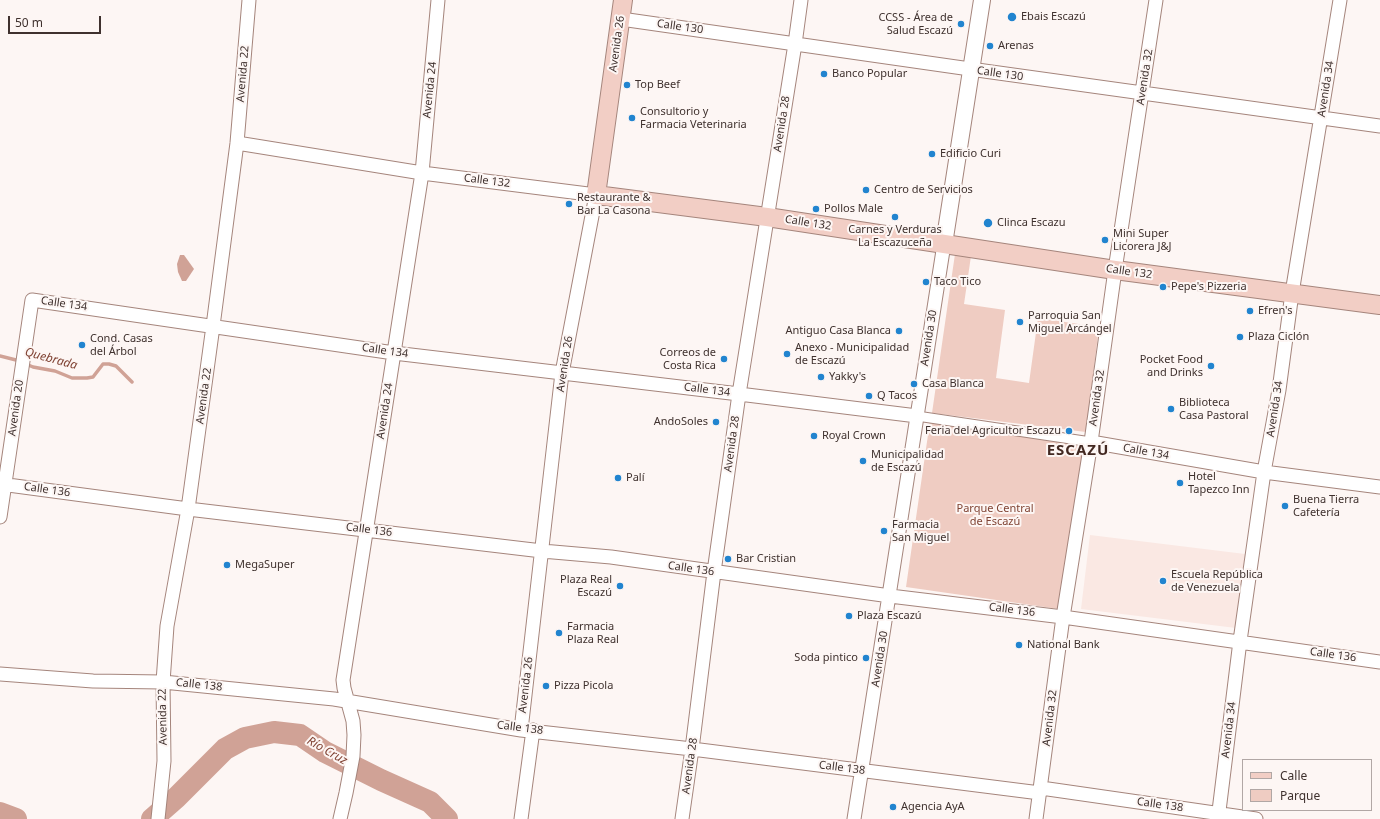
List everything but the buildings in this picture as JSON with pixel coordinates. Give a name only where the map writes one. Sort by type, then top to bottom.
[{"type":"main road","name":"Avenida 26","points":[[596,195],[623,0]]},
{"type":"main road","name":"Calle 132","points":[[596,195],[767,217],[1115,270],[1380,305]]},
{"type":"street","name":"Avenida 22","points":[[158,819],[164,761],[163,682],[167,626],[188,509],[237,143],[249,0]]},
{"type":"street","name":"Avenida 24","points":[[340,819],[352,756],[353,721],[343,680],[422,173],[438,0]]},
{"type":"street","name":"Avenida 28","points":[[682,819],[739,394],[796,44],[801,0]]},
{"type":"street","name":"Avenida 30","points":[[854,819],[982,0]]},
{"type":"street","name":"Avenida 32","points":[[1036,819],[1063,617],[1091,442],[1115,270],[1156,0]]},
{"type":"street","name":"Avenida 34","points":[[1218,816],[1240,641],[1264,472],[1279,390],[1292,293],[1340,0]]},
{"type":"street","name":"Calle 130","points":[[621,19],[970,70],[1380,126]]},
{"type":"street","name":"Calle 132","points":[[237,143],[422,173],[596,195]]},
{"type":"street","name":"Avenida 26","points":[[521,819],[542,551],[562,373],[596,195]]},
{"type":"street","name":"Calle 134","points":[[32,300],[394,352],[917,416],[1091,442],[1264,472],[1380,487]]},
{"type":"street","name":"Avenida 20","points":[[0,517],[2,484],[32,300]]},
{"type":"street","name":"Calle 136","points":[[2,484],[188,509],[542,551],[611,557],[890,596],[1063,617],[1240,641],[1380,662]]},
{"type":"street","name":"Calle 138","points":[[0,674],[93,681],[163,682],[334,699],[527,730],[692,749],[861,771],[1040,790],[1218,816],[1256,819]]},
{"type":"shaded area","points":[[180,255],[184,255],[194,269],[186,281],[182,281],[178,272],[177,264]]},
{"type":"shaded area","name":"Escuela República de Venezuela","points":[[1090,535],[1245,554],[1236,628],[1081,609]]},
{"type":"green space","points":[[955,254],[971,256],[964,304],[1005,310],[996,378],[1029,383],[1038,318],[1099,327],[1086,432],[932,413]]},
{"type":"green space","name":"Parque Central de Escazú","points":[[930,421],[1084,443],[1059,609],[906,587]]},
{"type":"waterway","name":"Quebrada","points":[[0,356],[20,361]]},
{"type":"waterway","name":"Quebrada","points":[[26,364],[33,367],[55,371],[72,378],[93,377],[103,364],[109,364],[116,366],[132,382]]},
{"type":"waterway","name":"Río Cruz","points":[[152,819],[176,798],[225,749],[245,738],[274,732],[300,735],[325,752],[381,780],[430,802],[447,819]]},
{"type":"waterway","name":"Río Cruz","points":[[0,813],[16,819]]},
{"type":"place","name":"Ebais Escazú","points":[[1012,17]]},
{"type":"place","name":"CCSS - Área de Salud Escazú","points":[[961,24]]},
{"type":"place","name":"Arenas","points":[[990,46]]},
{"type":"place","name":"Banco Popular","points":[[824,74]]},
{"type":"place","name":"Top Beef","points":[[627,85]]},
{"type":"place","name":"Consultorio y Farmacia Veterinaria","points":[[632,118]]},
{"type":"place","name":"Edificio Curi","points":[[932,154]]},
{"type":"place","name":"Centro de Servicios","points":[[866,190]]},
{"type":"place","name":"Restaurante & Bar La Casona","points":[[569,204]]},
{"type":"place","name":"Pollos Male","points":[[816,209]]},
{"type":"place","name":"Carnes y Verduras La Escazuceña","points":[[895,217]]},
{"type":"place","name":"Clinca Escazu","points":[[988,223]]},
{"type":"place","name":"Mini Super Licorera J&J","points":[[1105,240]]},
{"type":"place","name":"Taco Tico","points":[[926,282]]},
{"type":"place","name":"Pepe's Pizzeria","points":[[1163,287]]},
{"type":"place","name":"Efren's","points":[[1250,311]]},
{"type":"place","name":"Parroquia San Miguel Arcángel","points":[[1020,322]]},
{"type":"place","name":"Antiguo Casa Blanca","points":[[899,331]]},
{"type":"place","name":"Plaza Ciclón","points":[[1240,337]]},
{"type":"place","name":"Cond. Casas del Árbol","points":[[82,345]]},
{"type":"place","name":"Anexo - Municipalidad de Escazú","points":[[787,354]]},
{"type":"place","name":"Correos de Costa Rica","points":[[724,359]]},
{"type":"place","name":"Pocket Food and Drinks","points":[[1211,366]]},
{"type":"place","name":"Yakky's","points":[[821,377]]},
{"type":"place","name":"Casa Blanca","points":[[914,384]]},
{"type":"place","name":"Q Tacos","points":[[869,396]]},
{"type":"place","name":"Biblioteca Casa Pastoral","points":[[1171,409]]},
{"type":"place","name":"AndoSoles","points":[[716,422]]},
{"type":"place","name":"Feria del Agricultor Escazu","points":[[1069,431]]},
{"type":"place","name":"Royal Crown","points":[[814,436]]},
{"type":"place","name":"Municipalidad de Escazú","points":[[863,461]]},
{"type":"place","name":"Palí","points":[[618,478]]},
{"type":"place","name":"Hotel Tapezco Inn","points":[[1180,483]]},
{"type":"place","name":"Buena Tierra Cafetería","points":[[1285,506]]},
{"type":"place","name":"Farmacia San Miguel","points":[[884,531]]},
{"type":"place","name":"Bar Cristian","points":[[728,559]]},
{"type":"place","name":"MegaSuper","points":[[227,565]]},
{"type":"place","name":"Escuela República de Venezuela","points":[[1163,581]]},
{"type":"place","name":"Plaza Real Escazú","points":[[620,586]]},
{"type":"place","name":"Plaza Escazú","points":[[849,616]]},
{"type":"place","name":"Farmacia Plaza Real","points":[[559,633]]},
{"type":"place","name":"National Bank","points":[[1019,645]]},
{"type":"place","name":"Soda pintico","points":[[866,658]]},
{"type":"place","name":"Pizza Picola","points":[[546,686]]},
{"type":"place","name":"Agencia AyA","points":[[893,807]]},
{"type":"district","name":"ESCAZÚ","points":[[1078,451]]}]
